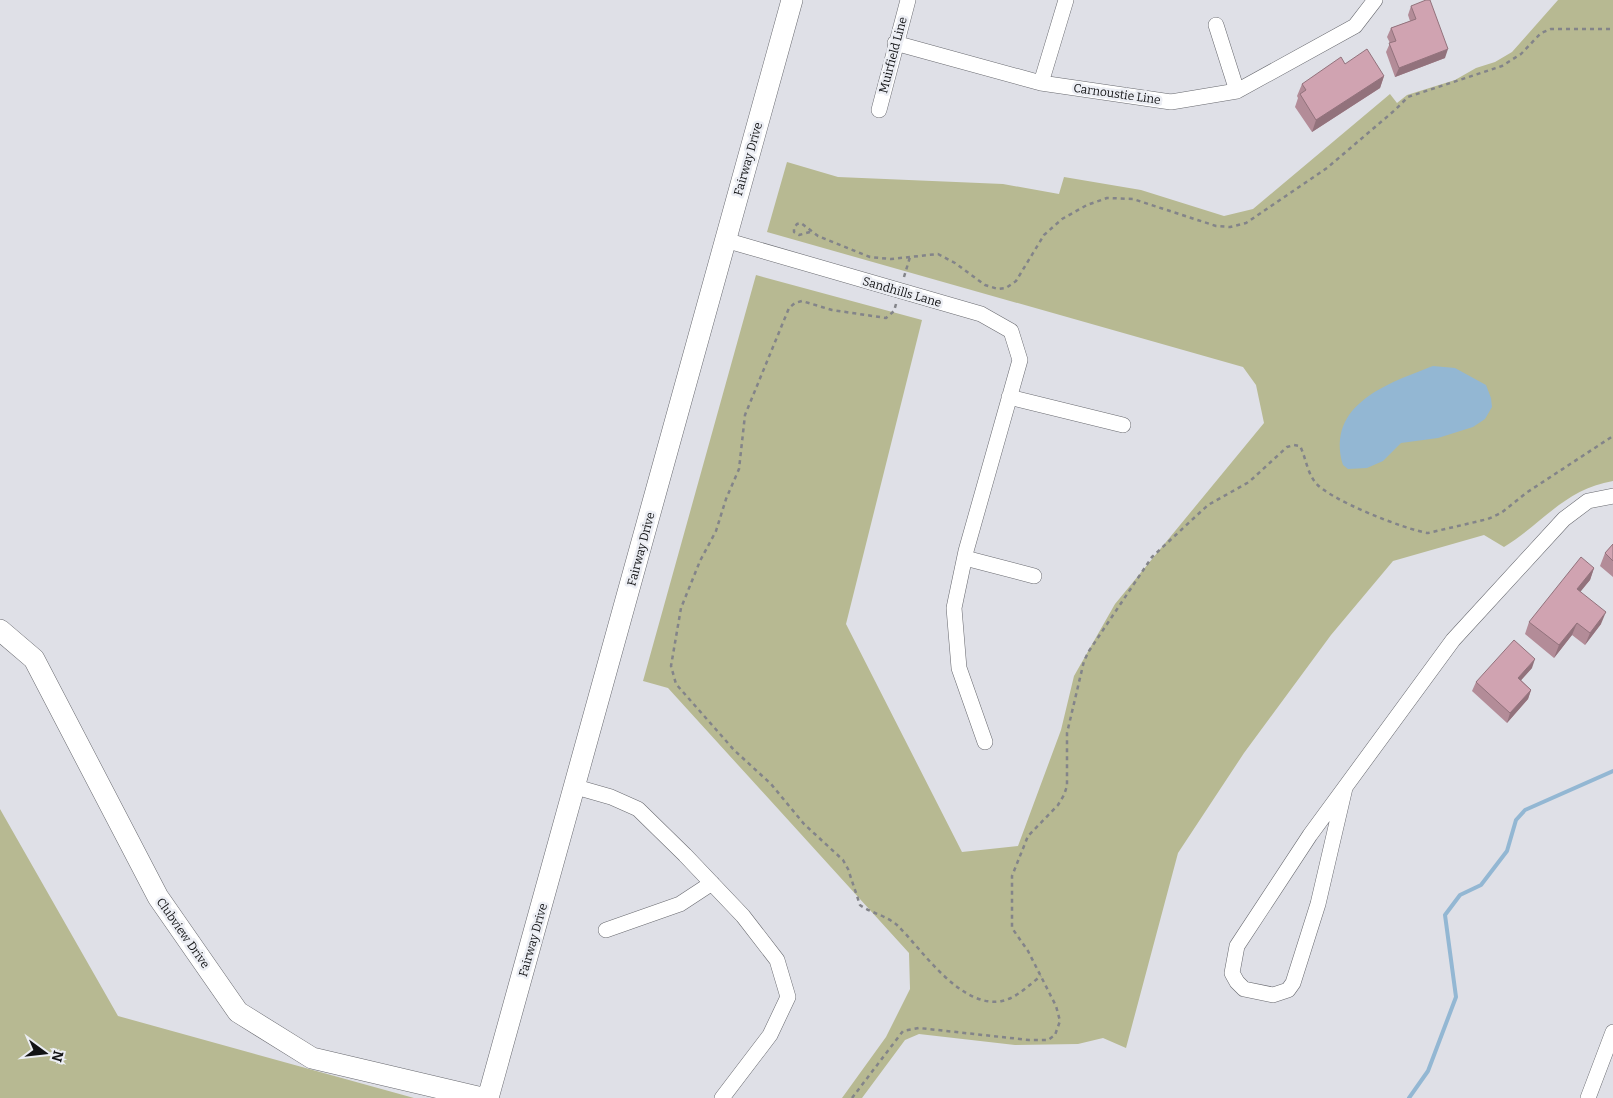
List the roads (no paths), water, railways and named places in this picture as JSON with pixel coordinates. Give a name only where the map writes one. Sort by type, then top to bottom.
[{"type":"main road","name":"Fairway Drive","points":[[488,1098],[576,787],[792,0]]},
{"type":"main road","name":"Clubview Drive","points":[[0,630],[34,659],[158,897],[238,1012],[312,1058],[482,1098]]},
{"type":"street","name":"Muirfield Line","points":[[879,110],[895,43],[908,0]]},
{"type":"street","points":[[1041,83],[1066,0]]},
{"type":"street","name":"Carnoustie Line","points":[[895,43],[1041,83],[1171,102],[1237,91],[1356,26],[1374,0]]},
{"type":"street","points":[[1216,25],[1237,91]]},
{"type":"street","name":"Sandhills Lane","points":[[725,240],[981,314],[1011,331],[1020,360],[965,558],[954,608],[959,668],[985,742]]},
{"type":"street","points":[[1009,397],[1124,425]]},
{"type":"street","points":[[1345,788],[1318,904],[1293,982],[1288,990],[1273,995],[1244,989],[1236,982],[1232,973],[1236,946],[1310,835],[1453,640],[1564,519],[1588,501],[1613,496]]},
{"type":"street","points":[[965,558],[1034,576]]},
{"type":"street","points":[[576,787],[611,797],[638,809],[743,916],[777,960],[788,998],[770,1035],[722,1098]]},
{"type":"street","points":[[606,930],[680,904],[712,883]]},
{"type":"street","points":[[1588,1098],[1613,1032]]},
{"type":"water","points":[[1433,366],[1455,368],[1486,385],[1492,407],[1485,419],[1473,427],[1438,438],[1401,443],[1383,461],[1367,468],[1348,469],[1343,465],[1340,444],[1343,426],[1352,411],[1380,389]]},
{"type":"waterway","points":[[1409,1098],[1428,1071],[1456,997],[1445,915],[1460,895],[1481,885],[1507,851],[1516,820],[1525,810],[1613,771]]}]
